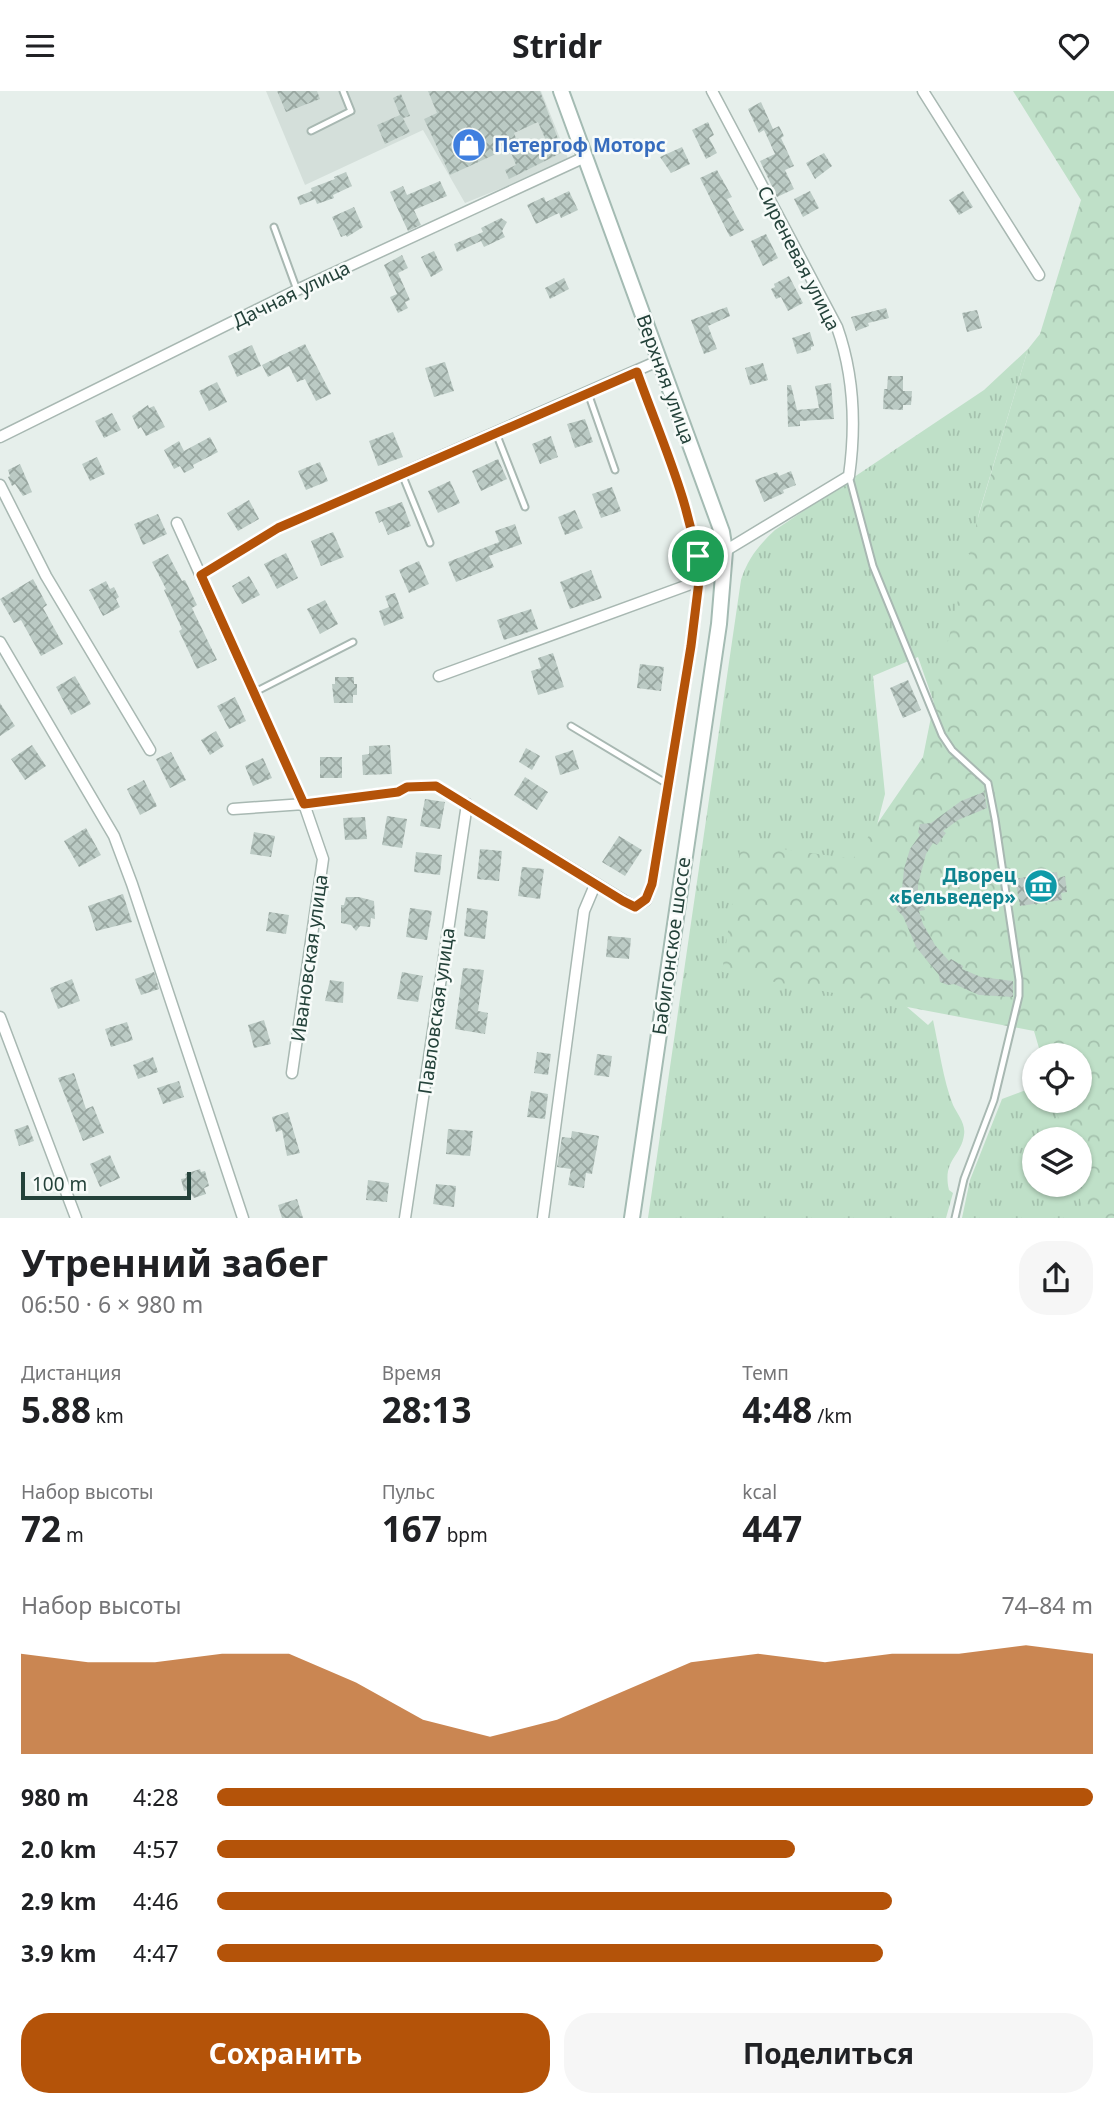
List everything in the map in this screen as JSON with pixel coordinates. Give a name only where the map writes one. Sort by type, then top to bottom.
[{"type":"street","name":"Верхняя улица","points":[[561,91],[715,510],[725,551],[719,625],[711,675]]},
{"type":"street","name":"Сиреневая улица","points":[[712,91],[837,327],[846,351],[853,417],[849,477]]},
{"type":"street","points":[[922,91],[1039,275]]},
{"type":"street","name":"Дачная улица","points":[[0,437],[297,289],[585,157]]},
{"type":"street","points":[[201,575],[278,528],[658,361]]},
{"type":"street","points":[[233,809],[304,804],[398,792],[407,787],[436,786],[635,907],[646,899],[652,884],[669,785],[699,581],[698,556],[689,516],[637,372]]},
{"type":"street","points":[[725,551],[849,477]]},
{"type":"street","points":[[0,485],[46,576],[150,750]]},
{"type":"street","name":"Ивановская улица","points":[[177,523],[304,804],[323,859],[292,1073]]},
{"type":"street","points":[[439,676],[699,581]]},
{"type":"street","points":[[0,642],[114,836],[243,1218]]},
{"type":"street","name":"Бабигонское шоссе","points":[[632,1218],[711,675]]},
{"type":"street","name":"Павловская улица","points":[[405,1218],[467,804]]},
{"type":"street","points":[[543,1218],[584,911],[595,885]]},
{"type":"street","points":[[0,1017],[76,1218]]},
{"type":"lane","points":[[311,131],[351,111],[343,91]]},
{"type":"lane","points":[[274,227],[297,289]]},
{"type":"lane","points":[[588,393],[615,470]]},
{"type":"lane","points":[[496,433],[525,507]]},
{"type":"lane","points":[[402,474],[430,543]]},
{"type":"lane","points":[[849,477],[873,566],[943,735],[952,750],[988,783],[1017,967],[1019,996],[994,1100],[964,1179],[955,1218]]},
{"type":"lane","points":[[253,692],[353,642]]},
{"type":"lane","points":[[571,726],[669,785]]},
{"type":"shaded area","points":[[266,91],[541,91],[569,161],[465,203],[423,130],[305,185]]},
{"type":"green space","points":[[1013,91],[1114,91],[1114,1218],[1085,1218],[1079,1197],[1092,1197],[1092,1127],[1061,1127],[1057,1113],[1092,1113],[1092,1043],[1038,1043],[1034,1031],[722,972],[741,843],[853,859],[923,757],[938,682],[979,514],[1028,349],[1040,334],[1081,200]]},
{"type":"green space","points":[[1028,349],[979,513],[943,729],[918,657],[873,676],[885,794],[857,903],[871,976],[928,1025],[933,1020],[946,1085],[964,1127],[962,1142],[948,1172],[949,1190],[953,1193],[946,1218],[648,1218],[741,580],[747,565],[775,530],[984,390]]},
{"type":"green space","points":[[1091,1031],[1114,1218],[962,1218],[970,1180],[1002,1099],[1022,1092],[1022,1113],[1092,1113],[1092,1043],[1086,1043]]},
{"type":"building","points":[[277,91],[317,91],[320,99],[286,112]]},
{"type":"building","points":[[428,91],[540,91],[563,152],[509,179],[505,170],[516,165],[509,148],[450,175],[424,119],[437,113]],"holes":[[[538,122],[547,143],[522,154],[514,133]]]},
{"type":"building","points":[[401,94],[410,116],[403,118],[410,132],[385,144],[377,125],[400,115],[393,98]]},
{"type":"building","points":[[761,102],[773,129],[779,126],[784,136],[781,138],[794,166],[785,170],[794,189],[777,197],[760,161],[775,154],[764,130],[759,133],[748,109]]},
{"type":"building","points":[[708,122],[714,135],[709,138],[717,153],[706,159],[692,130]]},
{"type":"building","points":[[682,147],[690,164],[671,173],[660,157]]},
{"type":"building","points":[[824,153],[832,166],[815,179],[806,163]]},
{"type":"building","points":[[717,170],[732,197],[727,199],[744,230],[730,237],[700,178]]},
{"type":"building","points":[[346,172],[352,186],[333,195],[334,198],[317,204],[315,199],[300,205],[297,197]]},
{"type":"building","points":[[440,181],[447,196],[414,210],[421,225],[408,231],[390,192],[403,186],[407,195]]},
{"type":"building","points":[[569,191],[578,210],[561,218],[559,213],[536,224],[527,205],[544,197],[546,202]]},
{"type":"building","points":[[810,191],[819,208],[803,217],[794,199]]},
{"type":"building","points":[[963,191],[973,207],[959,215],[949,200]]},
{"type":"building","points":[[354,207],[363,227],[347,237],[341,237],[332,217]]},
{"type":"building","points":[[501,218],[507,222],[502,231],[505,237],[484,247],[481,241],[457,252],[454,244],[483,232],[481,228]]},
{"type":"building","points":[[766,234],[778,258],[763,266],[751,241]]},
{"type":"building","points":[[434,251],[443,270],[431,277],[421,257]]},
{"type":"building","points":[[402,255],[408,268],[398,273],[410,300],[405,302],[408,308],[398,313],[390,297],[397,294],[384,265]]},
{"type":"building","points":[[789,276],[803,303],[788,311],[781,297],[776,299],[771,289],[775,287],[774,284]]},
{"type":"building","points":[[564,278],[569,289],[550,299],[545,288]]},
{"type":"building","points":[[727,307],[730,316],[708,326],[717,349],[704,354],[691,320]]},
{"type":"building","points":[[886,308],[889,318],[868,323],[869,326],[856,331],[851,317]]},
{"type":"building","points":[[977,310],[982,328],[967,332],[962,313]]},
{"type":"building","points":[[810,332],[814,346],[811,350],[797,354],[792,338]]},
{"type":"building","points":[[305,344],[331,394],[316,401],[305,379],[297,382],[289,366],[268,377],[262,365]]},
{"type":"building","points":[[252,345],[261,366],[237,377],[228,356]]},
{"type":"building","points":[[445,362],[454,391],[434,397],[425,368]]},
{"type":"building","points":[[763,363],[768,380],[750,385],[745,368]]},
{"type":"building","points":[[888,376],[903,376],[903,391],[912,391],[911,405],[903,405],[903,410],[883,409]]},
{"type":"building","points":[[217,382],[227,402],[209,411],[199,391]]},
{"type":"building","points":[[831,383],[834,419],[800,421],[800,426],[788,427],[787,385],[791,385],[797,410],[819,408],[815,386]]},
{"type":"building","points":[[148,405],[149,408],[154,406],[165,427],[146,436],[141,427],[138,429],[132,416]]},
{"type":"building","points":[[112,413],[121,430],[104,438],[95,421]]},
{"type":"building","points":[[585,419],[593,442],[575,448],[567,424]]},
{"type":"building","points":[[393,432],[403,457],[378,466],[369,441]]},
{"type":"building","points":[[551,436],[558,457],[540,464],[532,444]]},
{"type":"building","points":[[210,437],[218,452],[184,473],[180,466],[174,469],[164,450],[179,441],[184,451]]},
{"type":"building","points":[[97,457],[105,474],[90,481],[82,464]]},
{"type":"building","points":[[498,459],[507,479],[481,491],[472,471]]},
{"type":"building","points":[[320,462],[328,481],[306,490],[298,471]]},
{"type":"building","points":[[20,464],[32,492],[23,496],[15,484],[12,486],[8,477],[8,470]]},
{"type":"building","points":[[791,471],[796,485],[764,502],[755,480],[777,472],[779,476]]},
{"type":"building","points":[[450,481],[460,503],[438,513],[428,491]]},
{"type":"building","points":[[612,487],[621,511],[601,518],[592,494]]},
{"type":"building","points":[[249,500],[259,519],[238,531],[227,513]]},
{"type":"building","points":[[402,502],[411,526],[388,535],[375,512]]},
{"type":"building","points":[[575,510],[583,528],[565,535],[558,517]]},
{"type":"building","points":[[158,514],[167,534],[143,545],[134,524]]},
{"type":"building","points":[[515,524],[522,544],[489,556],[494,567],[456,582],[448,562],[499,542],[495,531]]},
{"type":"building","points":[[333,532],[344,557],[321,566],[311,541]]},
{"type":"building","points":[[286,553],[298,578],[277,589],[264,564]]},
{"type":"building","points":[[168,554],[197,605],[192,608],[217,660],[197,669],[179,631],[182,629],[164,590],[166,589],[152,562]]},
{"type":"building","points":[[419,561],[429,584],[409,593],[399,570]]},
{"type":"building","points":[[591,570],[602,598],[570,609],[560,582]]},
{"type":"building","points":[[249,576],[260,595],[242,604],[232,586]]},
{"type":"building","points":[[33,579],[47,605],[43,608],[63,644],[41,656],[21,620],[14,623],[0,599]]},
{"type":"building","points":[[106,581],[110,589],[114,587],[120,607],[103,616],[89,590]]},
{"type":"building","points":[[395,593],[404,618],[384,626],[379,611],[389,607],[385,596]]},
{"type":"building","points":[[325,600],[338,624],[320,634],[307,609]]},
{"type":"building","points":[[531,609],[538,629],[504,640],[497,620]]},
{"type":"building","points":[[553,653],[564,687],[538,695],[531,671],[541,668],[538,658]]},
{"type":"building","points":[[640,664],[664,667],[661,691],[637,688]]},
{"type":"building","points":[[75,676],[91,704],[71,715],[56,687]]},
{"type":"building","points":[[335,677],[354,677],[357,695],[353,695],[353,703],[334,703],[332,684],[335,684]]},
{"type":"building","points":[[908,680],[921,710],[903,718],[890,688]]},
{"type":"building","points":[[235,697],[246,721],[229,729],[217,706]]},
{"type":"building","points":[[0,703],[15,726],[0,736]]},
{"type":"building","points":[[216,731],[224,746],[210,755],[201,740]]},
{"type":"building","points":[[32,745],[46,766],[25,780],[11,759]]},
{"type":"building","points":[[390,745],[392,774],[363,775],[362,755],[369,754],[369,746]]},
{"type":"building","points":[[526,748],[540,756],[532,770],[519,762]]},
{"type":"building","points":[[573,750],[579,769],[560,775],[555,756]]},
{"type":"building","points":[[171,752],[186,780],[170,788],[156,759]]},
{"type":"building","points":[[320,757],[342,757],[342,778],[320,778]]},
{"type":"building","points":[[263,758],[272,778],[253,786],[245,766]]},
{"type":"building","points":[[525,777],[548,792],[537,810],[514,795]]},
{"type":"building","points":[[144,780],[157,806],[140,815],[127,789]]},
{"type":"building","points":[[984,792],[987,808],[958,820],[943,831],[946,833],[937,845],[933,843],[926,854],[918,884],[918,897],[922,896],[925,910],[919,911],[935,945],[949,961],[951,959],[963,966],[962,969],[981,977],[1013,981],[1013,997],[979,995],[954,984],[940,982],[939,975],[916,947],[903,916],[896,909],[901,899],[904,869],[910,849],[920,835],[920,824],[931,823],[961,801]]},
{"type":"building","points":[[425,799],[445,802],[440,829],[420,826]]},
{"type":"building","points":[[387,816],[407,819],[402,848],[382,845]]},
{"type":"building","points":[[365,817],[367,839],[345,840],[343,818]]},
{"type":"building","points":[[86,828],[101,855],[79,867],[64,841]]},
{"type":"building","points":[[254,832],[275,836],[271,857],[250,854]]},
{"type":"building","points":[[619,836],[642,850],[625,876],[602,862]]},
{"type":"building","points":[[480,849],[502,851],[499,881],[477,879]]},
{"type":"building","points":[[416,852],[442,855],[440,875],[414,872]]},
{"type":"building","points":[[522,867],[544,869],[540,899],[518,896]]},
{"type":"building","name":"Дворец «Бельведер»","points":[[1057,872],[1058,878],[1065,876],[1067,892],[1061,893],[1062,900],[1020,906],[1015,879]]},
{"type":"building","points":[[123,894],[132,922],[96,931],[88,906]]},
{"type":"building","points":[[346,897],[374,901],[375,919],[371,918],[370,927],[360,926],[356,931],[351,925],[341,923],[341,905],[344,905]]},
{"type":"building","points":[[410,908],[432,911],[427,940],[406,937]]},
{"type":"building","points":[[467,908],[488,911],[485,939],[464,936]]},
{"type":"building","points":[[269,912],[289,915],[286,934],[266,931]]},
{"type":"building","points":[[608,936],[631,938],[629,959],[606,957]]},
{"type":"building","points":[[463,968],[484,970],[478,1011],[488,1013],[485,1034],[455,1029]]},
{"type":"building","points":[[154,972],[159,989],[141,995],[135,979]]},
{"type":"building","points":[[402,972],[423,976],[418,1002],[397,999]]},
{"type":"building","points":[[72,979],[80,1001],[58,1009],[50,988]]},
{"type":"building","points":[[330,980],[344,982],[343,1003],[325,1001]]},
{"type":"building","points":[[264,1020],[271,1044],[254,1048],[248,1025]]},
{"type":"building","points":[[127,1022],[133,1040],[111,1047],[105,1029]]},
{"type":"building","points":[[537,1052],[551,1054],[548,1075],[534,1073]]},
{"type":"building","points":[[597,1054],[612,1056],[609,1077],[594,1075]]},
{"type":"building","points":[[153,1057],[158,1072],[138,1079],[133,1065]]},
{"type":"building","points":[[74,1073],[86,1109],[93,1106],[104,1133],[83,1141],[58,1078]]},
{"type":"building","points":[[179,1081],[184,1097],[163,1104],[157,1088]]},
{"type":"building","points":[[531,1091],[548,1094],[545,1119],[527,1117]]},
{"type":"building","points":[[288,1112],[300,1153],[287,1156],[282,1130],[276,1132],[272,1117]]},
{"type":"building","points":[[28,1125],[34,1141],[19,1146],[14,1130]]},
{"type":"building","points":[[448,1129],[473,1131],[470,1156],[446,1154]]},
{"type":"building","points":[[572,1131],[599,1136],[592,1174],[586,1173],[584,1188],[568,1185],[571,1169],[557,1167],[562,1137],[571,1138]]},
{"type":"building","points":[[110,1155],[120,1178],[100,1187],[90,1164]]},
{"type":"building","points":[[200,1169],[201,1172],[205,1171],[209,1186],[204,1188],[206,1194],[194,1198],[188,1190],[184,1191],[181,1179],[186,1178],[185,1174]]},
{"type":"building","points":[[368,1180],[389,1183],[387,1202],[366,1200]]},
{"type":"building","points":[[436,1184],[456,1186],[454,1207],[433,1204]]},
{"type":"building","points":[[297,1199],[303,1218],[282,1218],[278,1205]]},
{"type":"place","name":"Петергоф Моторс","points":[[469,145]]},
{"type":"place","name":"Дворец «Бельведер»","points":[[1041,886]]},
{"type":"route","points":[[637,372],[689,516],[698,556],[699,581],[691,646],[652,884],[646,899],[635,907],[436,786],[407,787],[398,792],[304,804],[201,575],[278,528],[637,372]]}]
